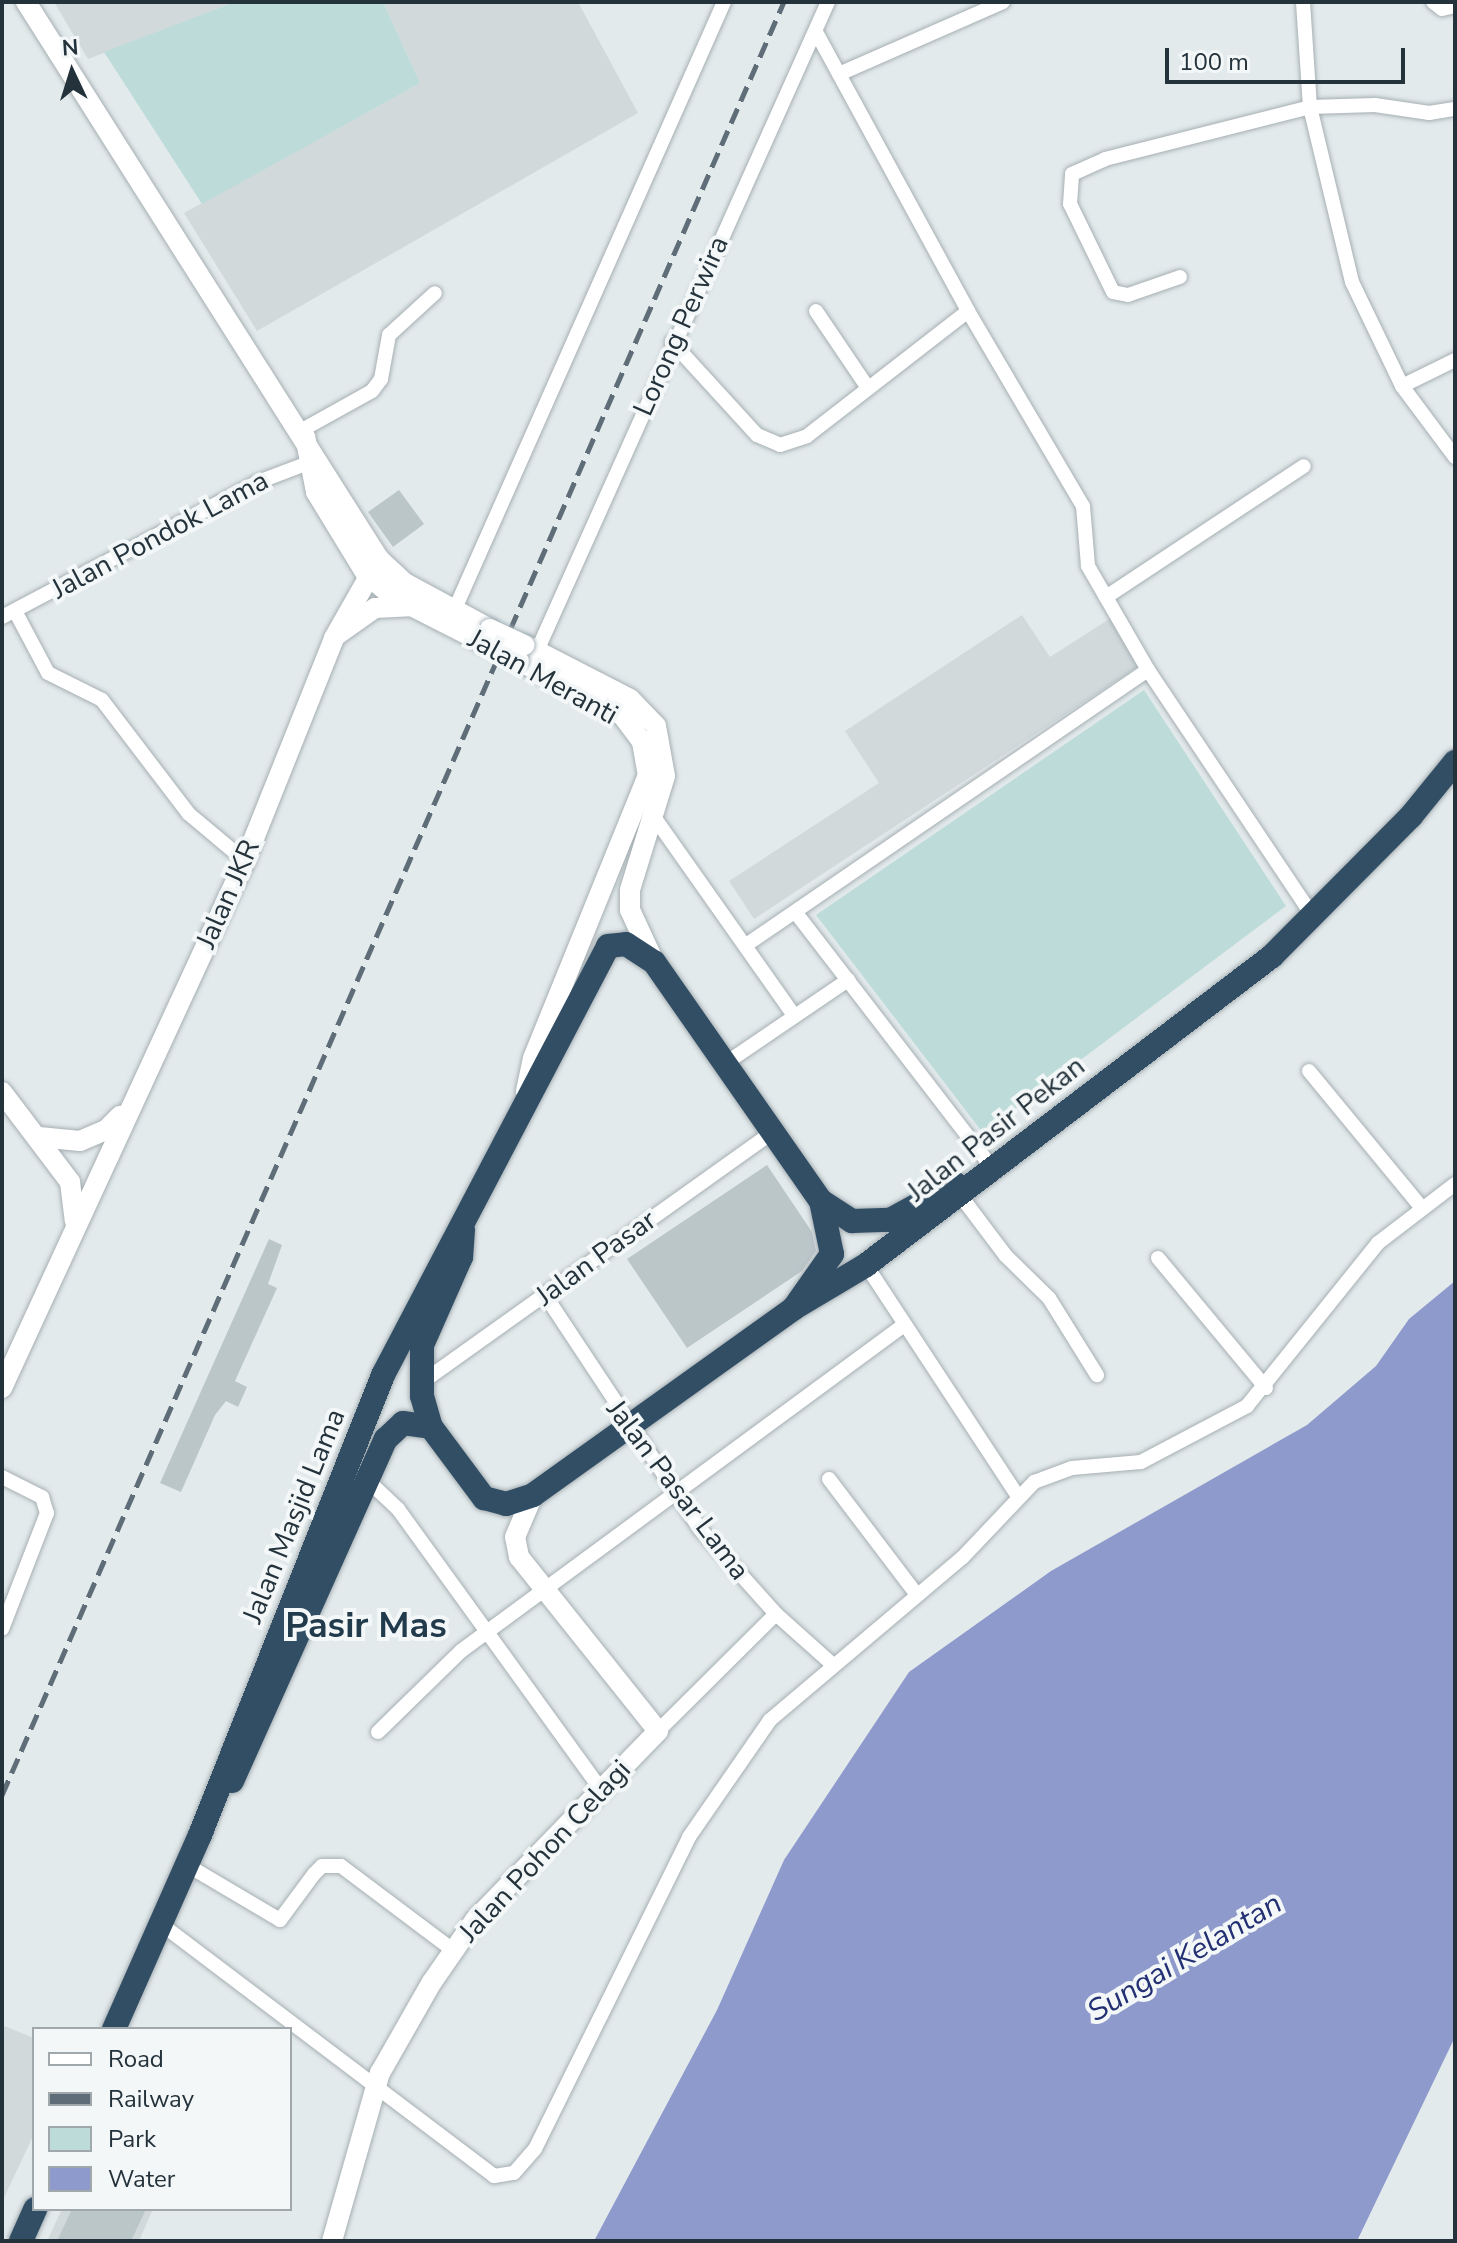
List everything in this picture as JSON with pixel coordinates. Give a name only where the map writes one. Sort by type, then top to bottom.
[{"type":"highway","name":"Jalan Pasir Pekan","points":[[533,1495],[794,1308],[866,1265],[1314,918],[1455,762]]},
{"type":"highway","points":[[575,960],[626,944],[654,962],[821,1201],[852,1221],[890,1220],[986,1170]]},
{"type":"highway","name":"Jalan Masjid Lama","points":[[244,1737],[383,1375],[444,1249],[463,1230],[524,1101],[550,1065],[601,952]]},
{"type":"highway","points":[[794,1308],[832,1254],[821,1201]]},
{"type":"highway","name":"Jalan Masjid Lama","points":[[431,1427],[421,1383],[422,1345],[461,1257],[463,1230]]},
{"type":"highway","name":"Jalan Masjid Lama","points":[[115,2027],[244,1737],[365,1478],[395,1428],[415,1420],[431,1427]]},
{"type":"highway","points":[[431,1427],[484,1498],[506,1504],[533,1495]]},
{"type":"highway","points":[[21,2241],[34,2211]]},
{"type":"street","points":[[26,2],[304,433],[313,461]]},
{"type":"street","points":[[454,611],[724,2]]},
{"type":"street","name":"Lorong Perwira","points":[[527,652],[828,2]]},
{"type":"street","points":[[839,74],[1003,2]]},
{"type":"street","points":[[1303,2],[1310,107],[1352,282],[1402,386],[1455,457]]},
{"type":"street","points":[[1433,2],[1442,9],[1455,6]]},
{"type":"street","points":[[816,32],[968,311],[1083,506],[1083,554],[1106,597],[1148,670],[1314,918]]},
{"type":"street","points":[[1180,277],[1128,295],[1113,292],[1070,204],[1072,174],[1105,159],[1310,107],[1375,105],[1429,113],[1455,109]]},
{"type":"street","points":[[304,433],[372,391],[381,379],[389,335],[435,293]]},
{"type":"street","points":[[816,311],[866,385]]},
{"type":"street","points":[[672,342],[757,435],[780,445],[807,436],[866,385],[968,311]]},
{"type":"street","points":[[1402,386],[1455,360]]},
{"type":"street","name":"Jalan Meranti","points":[[313,461],[373,566],[410,606],[527,652],[602,702],[644,725],[665,767],[654,817],[630,890],[630,910],[654,962]]},
{"type":"street","name":"Jalan Pondok Lama","points":[[9,614],[258,482],[313,461]]},
{"type":"street","points":[[1106,597],[1304,466]]},
{"type":"street","name":"Jalan Meranti","points":[[373,566],[454,611],[487,636]]},
{"type":"street","name":"Jalan JKR","points":[[2,1388],[9,1354],[75,1229],[125,1110],[245,861],[334,638],[373,566]]},
{"type":"street","points":[[334,638],[375,608],[410,606]]},
{"type":"street","points":[[9,614],[48,673],[102,700],[189,814],[245,861]]},
{"type":"street","points":[[746,945],[1148,670]]},
{"type":"street","name":"Jalan Meranti","points":[[524,1101],[533,1058],[646,788],[648,760],[644,725]]},
{"type":"street","points":[[654,817],[793,1014]]},
{"type":"street","points":[[796,913],[986,1170]]},
{"type":"street","points":[[726,1063],[793,1014],[848,980]]},
{"type":"street","points":[[1309,1071],[1421,1207]]},
{"type":"street","points":[[2,1092],[70,1182],[75,1229]]},
{"type":"street","points":[[39,1137],[80,1141],[106,1130],[125,1110]]},
{"type":"street","name":"Jalan Pasar","points":[[421,1383],[771,1133]]},
{"type":"street","points":[[161,1924],[373,2090],[494,2176],[514,2173],[535,2149],[689,1837],[770,1720],[997,1525],[1018,1496],[1072,1468],[1141,1462],[1223,1422],[1266,1388],[1378,1243],[1421,1207],[1455,1184]]},
{"type":"street","points":[[960,1195],[1006,1256],[1049,1298],[1097,1375]]},
{"type":"street","points":[[1158,1258],[1266,1388]]},
{"type":"street","points":[[866,1265],[1018,1496]]},
{"type":"street","name":"Jalan Pasar Lama","points":[[545,1295],[628,1428],[674,1492],[776,1614],[833,1665]]},
{"type":"street","points":[[378,1732],[483,1634],[904,1325]]},
{"type":"street","points":[[2,1477],[42,1497],[47,1513],[2,1629]]},
{"type":"street","points":[[365,1478],[398,1509],[483,1634],[601,1789]]},
{"type":"street","points":[[829,1479],[917,1595]]},
{"type":"street","points":[[533,1495],[515,1546],[543,1591],[658,1731],[776,1614]]},
{"type":"street","name":"Jalan Pohon Celagi","points":[[332,2241],[373,2090],[453,1950],[658,1731]]},
{"type":"street","points":[[187,1865],[280,1920],[322,1866],[341,1866],[453,1950]]},
{"type":"shaded area","points":[[54,2],[235,2],[88,59]]},
{"type":"shaded area","points":[[383,2],[578,2],[638,113],[257,331],[184,213],[420,83]]},
{"type":"shaded area","points":[[1022,615],[1050,657],[1111,618],[1142,664],[754,919],[729,881],[879,783],[845,731]]},
{"type":"shaded area","points":[[2,2025],[32,2037],[32,2138],[2,2202]]},
{"type":"shaded area","points":[[61,2211],[152,2211],[139,2241],[47,2241]]},
{"type":"green space","points":[[235,2],[383,2],[420,83],[202,204],[104,52]]},
{"type":"green space","points":[[1144,690],[1286,906],[983,1133],[816,915]]},
{"type":"water","name":"Sungai Kelantan","points":[[1455,1281],[1455,2037],[1357,2241],[594,2241],[717,2010],[784,1860],[909,1672],[1051,1571],[1307,1425],[1376,1366],[1409,1319]]},
{"type":"building","points":[[399,490],[424,524],[393,547],[368,512]]},
{"type":"building","points":[[767,1165],[812,1232],[816,1251],[802,1271],[687,1348],[627,1259]]},
{"type":"building","points":[[269,1239],[282,1245],[268,1284],[277,1288],[235,1381],[247,1387],[238,1407],[226,1401],[215,1415],[181,1492],[160,1483]]},
{"type":"building","points":[[71,2211],[145,2211],[131,2241],[57,2241]]},
{"type":"railway","points":[[2,1795],[784,2]]},
{"type":"district","name":"Pasir Mas","points":[[366,1626]]}]
